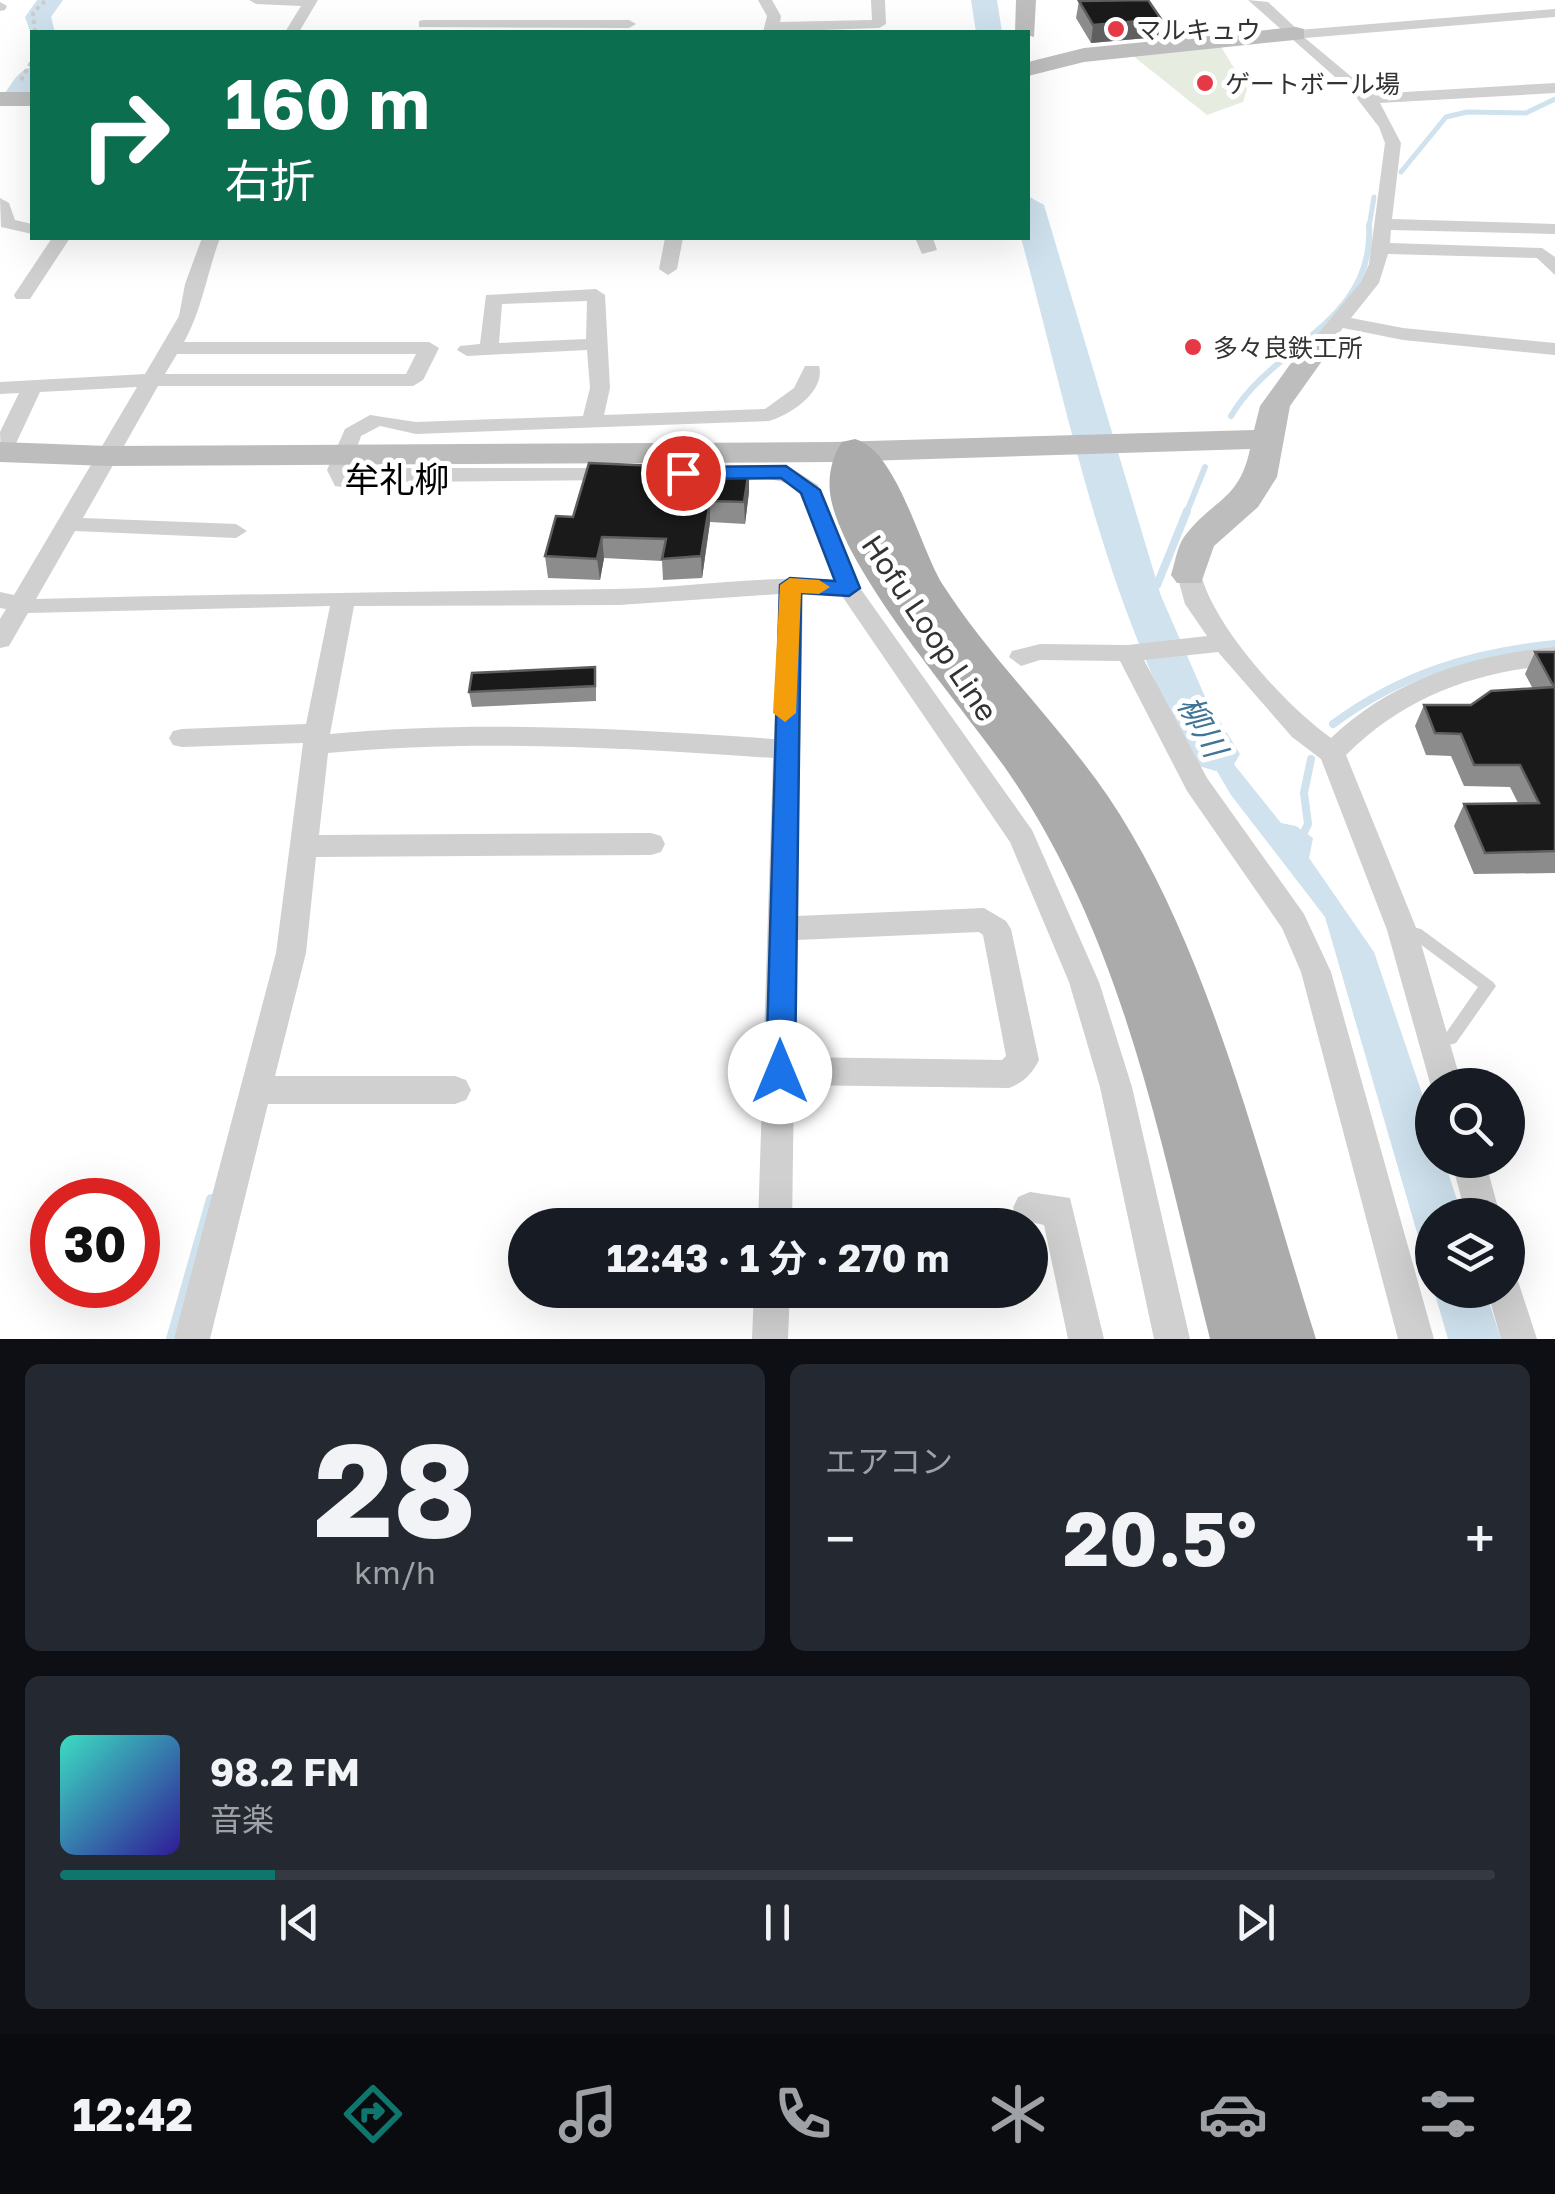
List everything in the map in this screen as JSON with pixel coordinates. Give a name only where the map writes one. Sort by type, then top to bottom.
[{"type":"main road","name":"Hofu Loop Line","points":[[1241,1339],[1158,1046],[1102,892],[1049,800],[877,560],[857,520],[844,476],[854,450],[876,475],[888,514],[930,595],[1048,746],[1100,820],[1134,885],[1175,986],[1285,1339]]},
{"type":"street","points":[[256,0],[310,1],[293,30]]},
{"type":"street","points":[[765,0],[772,11],[770,30],[878,24],[878,0]]},
{"type":"street","points":[[1026,0],[1026,30]]},
{"type":"street","points":[[1254,0],[1272,9],[1368,98],[1390,128],[1394,143],[1380,248],[1370,283],[1275,406],[1255,488],[1198,542],[1189,575],[1198,604],[1224,643],[1301,730],[1332,753],[1402,930],[1441,1068]]},
{"type":"street","points":[[1030,68],[1084,55],[1438,15],[1555,13]]},
{"type":"street","points":[[424,23],[569,18],[629,24]]},
{"type":"street","points":[[1030,45],[1048,53],[1084,55]]},
{"type":"street","points":[[1368,98],[1555,88]]},
{"type":"street","points":[[0,99],[30,99]]},
{"type":"street","points":[[0,204],[7,223],[30,229]]},
{"type":"street","points":[[1382,224],[1555,229]]},
{"type":"street","points":[[23,295],[60,240]]},
{"type":"street","points":[[0,640],[10,602],[67,524],[189,316],[194,284],[210,240]]},
{"type":"street","points":[[668,269],[674,240]]},
{"type":"street","points":[[1380,248],[1542,253],[1555,268]]},
{"type":"street","points":[[489,349],[493,299],[596,295],[600,388],[592,420]]},
{"type":"street","points":[[1328,334],[1404,334],[1555,350]]},
{"type":"street","points":[[468,350],[596,344]]},
{"type":"street","points":[[0,388],[152,380],[413,380],[429,348],[170,348]]},
{"type":"street","points":[[812,370],[798,399],[769,415],[416,428],[377,419],[352,432],[338,476],[351,484],[404,474],[786,472],[810,490],[849,588],[1022,838],[1053,905],[1084,982],[1116,1086],[1172,1339]]},
{"type":"street","points":[[33,385],[1,452],[108,456],[854,450],[1124,446],[1268,439]]},
{"type":"street","points":[[67,524],[236,532]]},
{"type":"street","points":[[10,602],[620,598],[790,585],[849,588]]},
{"type":"street","points":[[775,1208],[790,585]]},
{"type":"street","points":[[192,1339],[291,954],[307,846],[316,739],[344,598]]},
{"type":"street","points":[[1022,658],[1040,652],[1185,650],[1224,643]]},
{"type":"street","points":[[1132,652],[1197,784],[1294,922],[1316,972],[1416,1339]]},
{"type":"street","points":[[1332,753],[1383,706],[1444,678],[1484,664],[1555,656]]},
{"type":"street","points":[[182,738],[590,736],[784,749]]},
{"type":"street","points":[[307,846],[651,844]]},
{"type":"street","points":[[780,1072],[1010,1074],[1022,1060],[996,929],[984,920],[781,929]]},
{"type":"street","points":[[256,1090],[454,1090]]},
{"type":"street","points":[[1048,1209],[1058,1209],[1086,1339]]},
{"type":"street","points":[[770,1339],[771,1308]]},
{"type":"street","points":[[1511,1308],[1521,1336]]},
{"type":"lane","points":[[1402,930],[1416,934],[1488,986],[1451,1038],[1434,1042]]},
{"type":"path","points":[[36,30],[34,14],[46,0]]},
{"type":"shaded area","name":"ゲートボール場","points":[[1221,47],[1247,89],[1243,102],[1207,115],[1132,55]]},
{"type":"water","points":[[1184,702],[1281,823],[1296,826],[1313,838],[1309,858],[1374,952],[1415,1073],[1415,1178],[1450,1178],[1456,1198],[1415,1198],[1415,1226],[1325,917],[1231,795],[1193,731]]},
{"type":"water","points":[[1439,1308],[1491,1308],[1501,1339],[1448,1339]]},
{"type":"building","points":[[1148,0],[1161,19],[1093,25],[1079,1]]},
{"type":"building","points":[[589,463],[749,470],[744,502],[710,501],[701,556],[662,559],[666,539],[602,537],[597,559],[545,556],[556,516],[573,517]]},
{"type":"building","points":[[1535,652],[1555,652],[1555,851],[1485,853],[1464,804],[1539,803],[1520,765],[1474,765],[1461,734],[1435,733],[1424,705],[1471,705],[1491,691],[1554,687]]},
{"type":"building","points":[[595,667],[595,686],[469,692],[472,673]]},
{"type":"waterway","points":[[41,30],[38,17],[50,0]]},
{"type":"waterway","name":"柳川","points":[[984,0],[989,30]]},
{"type":"waterway","points":[[19,93],[30,78]]},
{"type":"waterway","points":[[1401,172],[1446,117],[1467,112],[1526,113],[1555,99]]},
{"type":"waterway","points":[[1369,227],[1374,197]]},
{"type":"waterway","name":"柳川","points":[[1030,212],[1140,596],[1184,702],[1216,754]]},
{"type":"waterway","points":[[1231,416],[1249,391],[1339,310],[1356,286],[1367,258],[1369,225]]},
{"type":"waterway","points":[[1186,514],[1205,467]]},
{"type":"waterway","points":[[1140,596],[1157,585],[1187,511]]},
{"type":"waterway","points":[[1333,724],[1385,692],[1438,668],[1495,653],[1555,644]]},
{"type":"waterway","points":[[1300,841],[1308,824],[1304,793],[1311,759]]},
{"type":"waterway","points":[[171,1339],[211,1199]]},
{"type":"slow traffic","points":[[785,713],[790,585],[819,587]]},
{"type":"place","name":"マルキュウ","points":[[1116,29]]},
{"type":"place","name":"ゲートボール場","points":[[1205,83]]},
{"type":"place","name":"多々良鉄工所","points":[[1193,347]]},
{"type":"district","name":"牟礼柳","points":[[397,479]]},
{"type":"route","points":[[683,473],[786,472],[810,490],[849,588],[790,585],[784,720],[788,773],[780,1072]]}]
